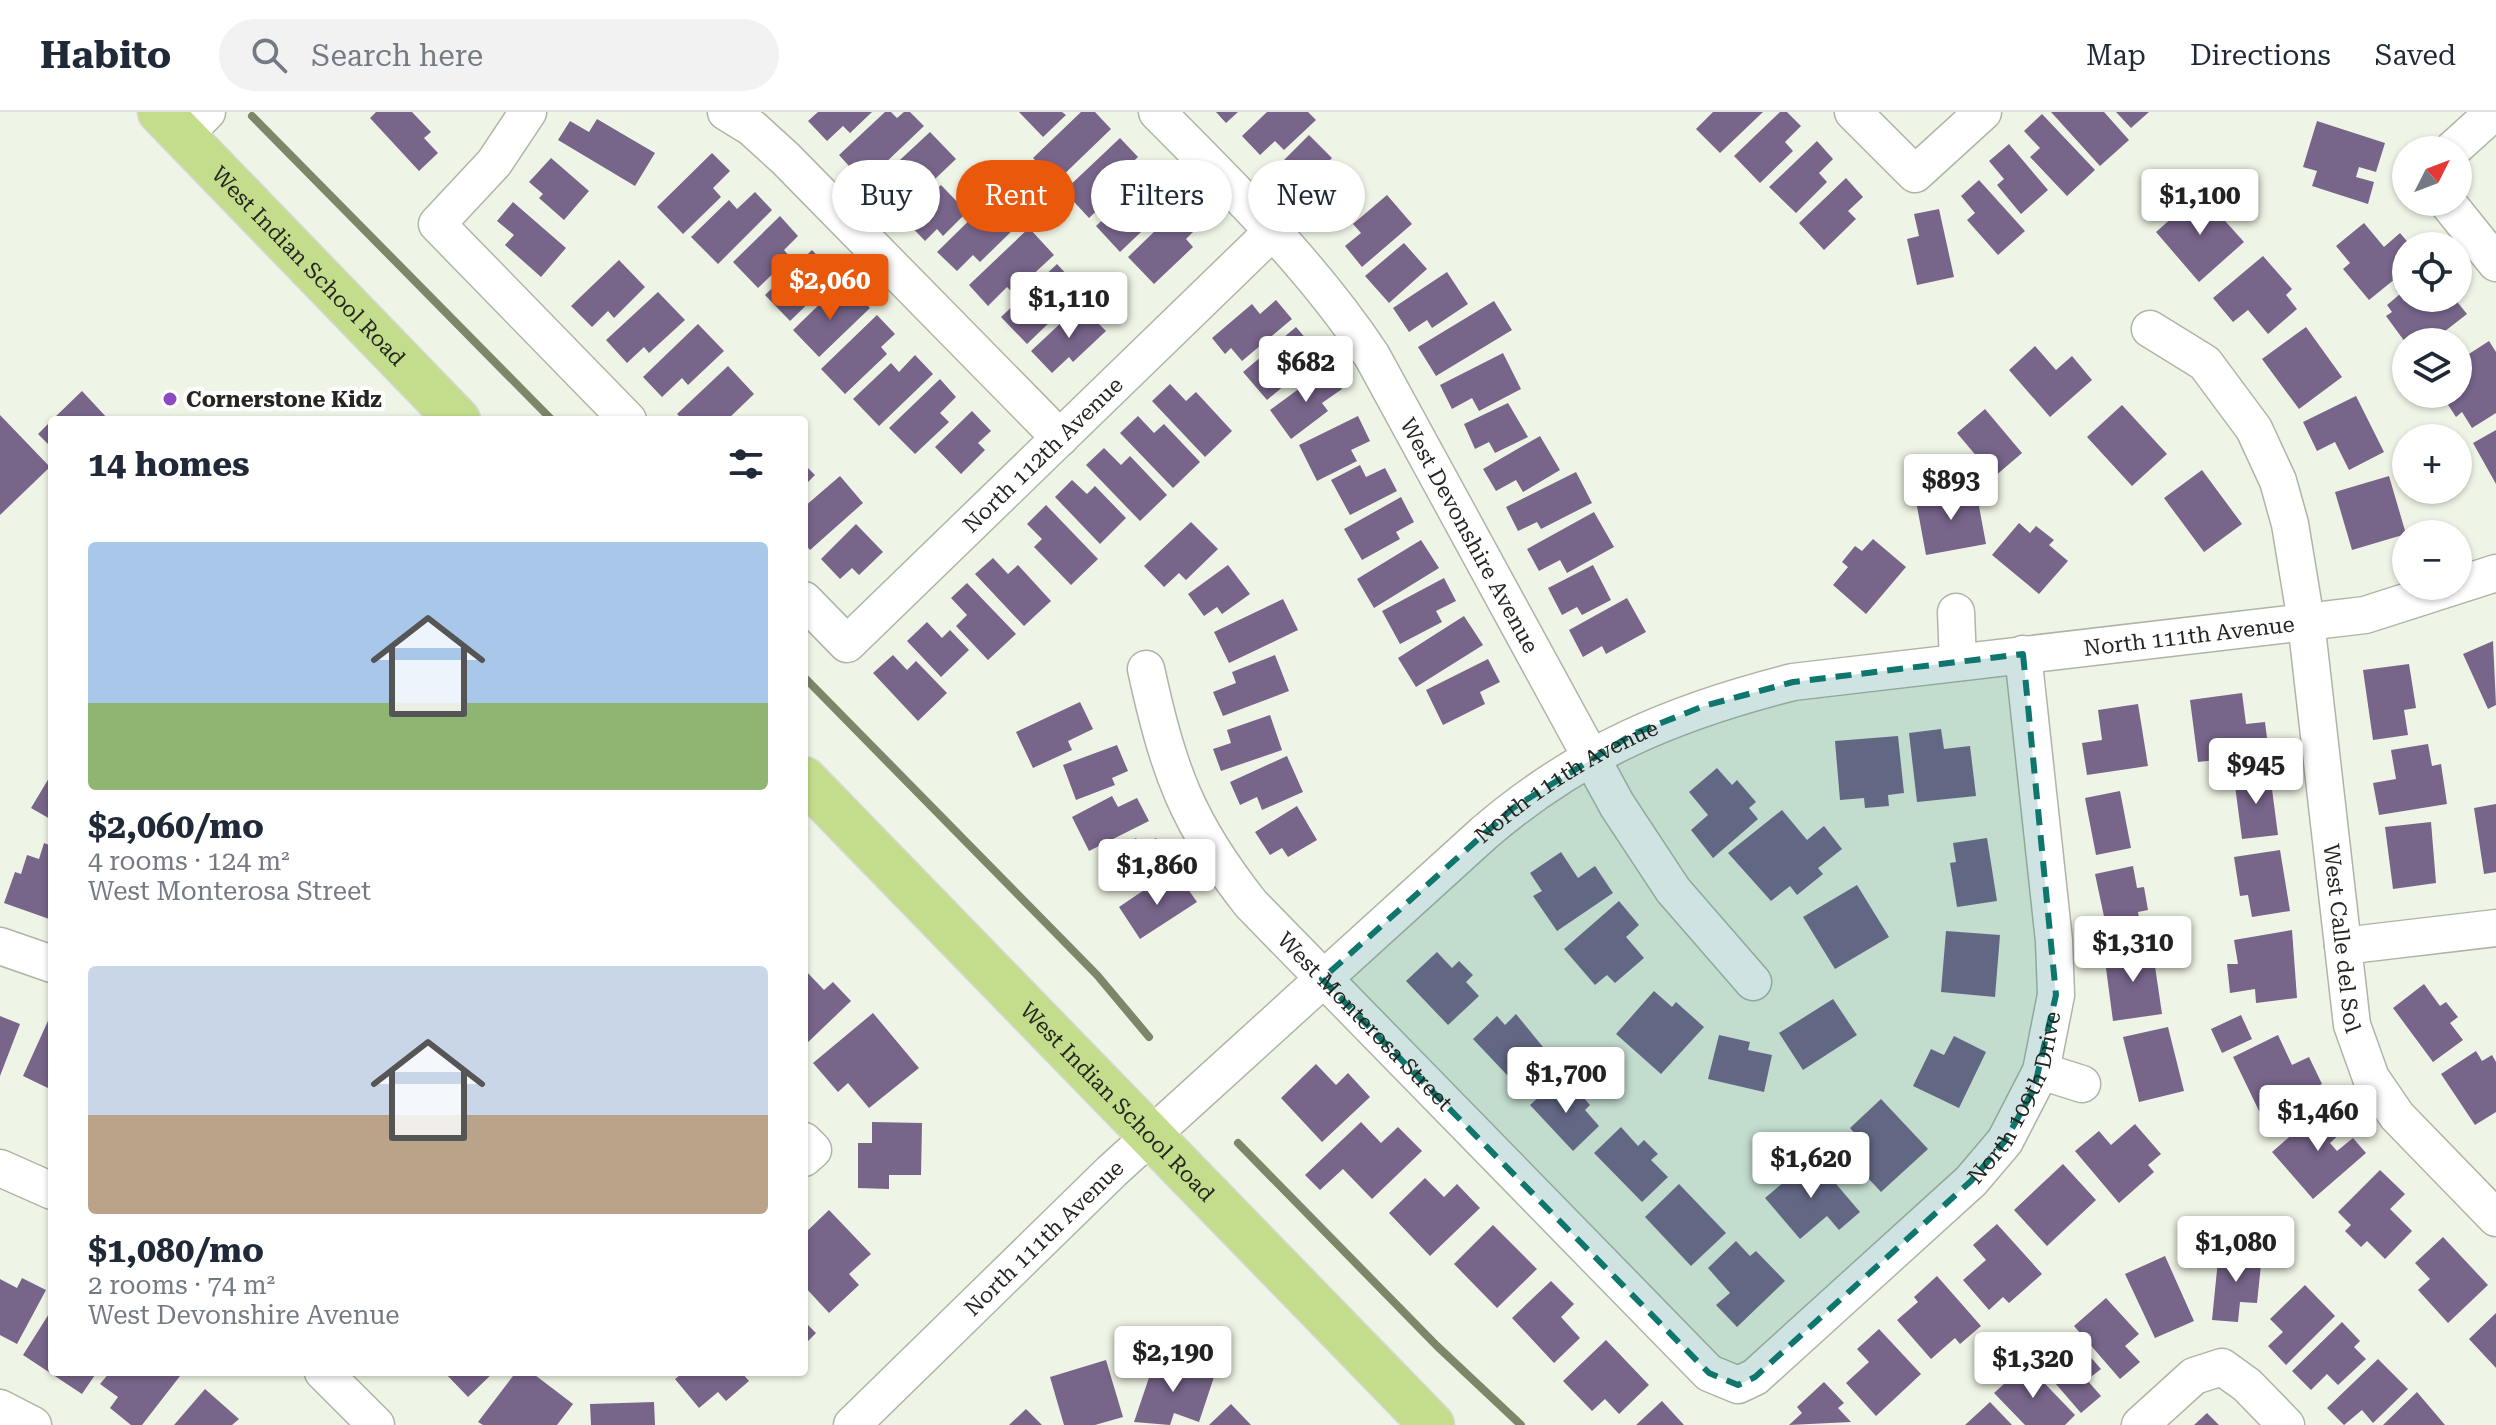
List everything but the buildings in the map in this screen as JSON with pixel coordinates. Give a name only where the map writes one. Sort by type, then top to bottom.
[{"type":"main road","name":"West Indian School Road","points":[[184,120],[454,416]]},
{"type":"main road","name":"West Indian School Road","points":[[808,783],[1432,1425]]},
{"type":"street","points":[[528,112],[494,163],[437,224],[624,416]]},
{"type":"street","points":[[726,112],[752,128],[786,159],[1060,438]]},
{"type":"street","name":"West Devonshire Avenue","points":[[1157,112],[1248,204]]},
{"type":"street","points":[[1853,112],[1915,174],[1983,112]]},
{"type":"street","points":[[2467,136],[2494,112]]},
{"type":"street","points":[[2458,216],[2496,263]]},
{"type":"street","name":"North 112th Avenue","points":[[808,604],[847,644],[1272,232]]},
{"type":"street","name":"West Devonshire Avenue","points":[[1276,232],[1344,313],[1372,356],[1590,757],[1673,890],[1753,982]]},
{"type":"street","name":"West Calle del Sol","points":[[2150,329],[2205,363],[2254,429],[2278,481],[2306,621],[2352,1025],[2371,1078],[2397,1116],[2496,1218]]},
{"type":"street","name":"North 111th Avenue","points":[[852,1425],[1149,1136],[1322,979],[1513,808],[1590,757],[1669,718],[1747,694],[1822,678],[2365,615],[2496,573]]},
{"type":"street","points":[[1956,612],[1958,662]]},
{"type":"street","name":"North 109th Drive","points":[[1738,1385],[1755,1377],[1971,1181],[2005,1141],[2041,1071],[2056,995],[2054,941],[2023,654]]},
{"type":"street","name":"West Monterosa Street","points":[[1146,669],[1163,745],[1190,815],[1251,904],[1709,1373],[1738,1385]]},
{"type":"street","points":[[2343,946],[2496,928]]},
{"type":"street","points":[[0,946],[48,963]]},
{"type":"street","points":[[2041,1071],[2082,1084]]},
{"type":"street","points":[[0,1168],[48,1189]]},
{"type":"street","points":[[2140,1425],[2194,1376],[2222,1367],[2247,1385],[2286,1425]]},
{"type":"street","points":[[327,1376],[376,1425]]},
{"type":"street","points":[[0,1408],[33,1425]]},
{"type":"highlighted area","points":[[2023,654],[2056,995],[2034,1089],[2005,1141],[1971,1181],[1755,1377],[1738,1385],[1709,1373],[1322,979],[1513,808],[1633,734],[1704,706],[1793,682]]},
{"type":"waterway","points":[[252,116],[548,416]]},
{"type":"waterway","points":[[808,681],[1097,975],[1149,1037]]},
{"type":"waterway","points":[[1238,1143],[1437,1346],[1521,1425]]},
{"type":"place","name":"Cornerstone Kidz","points":[[170,399]]}]
